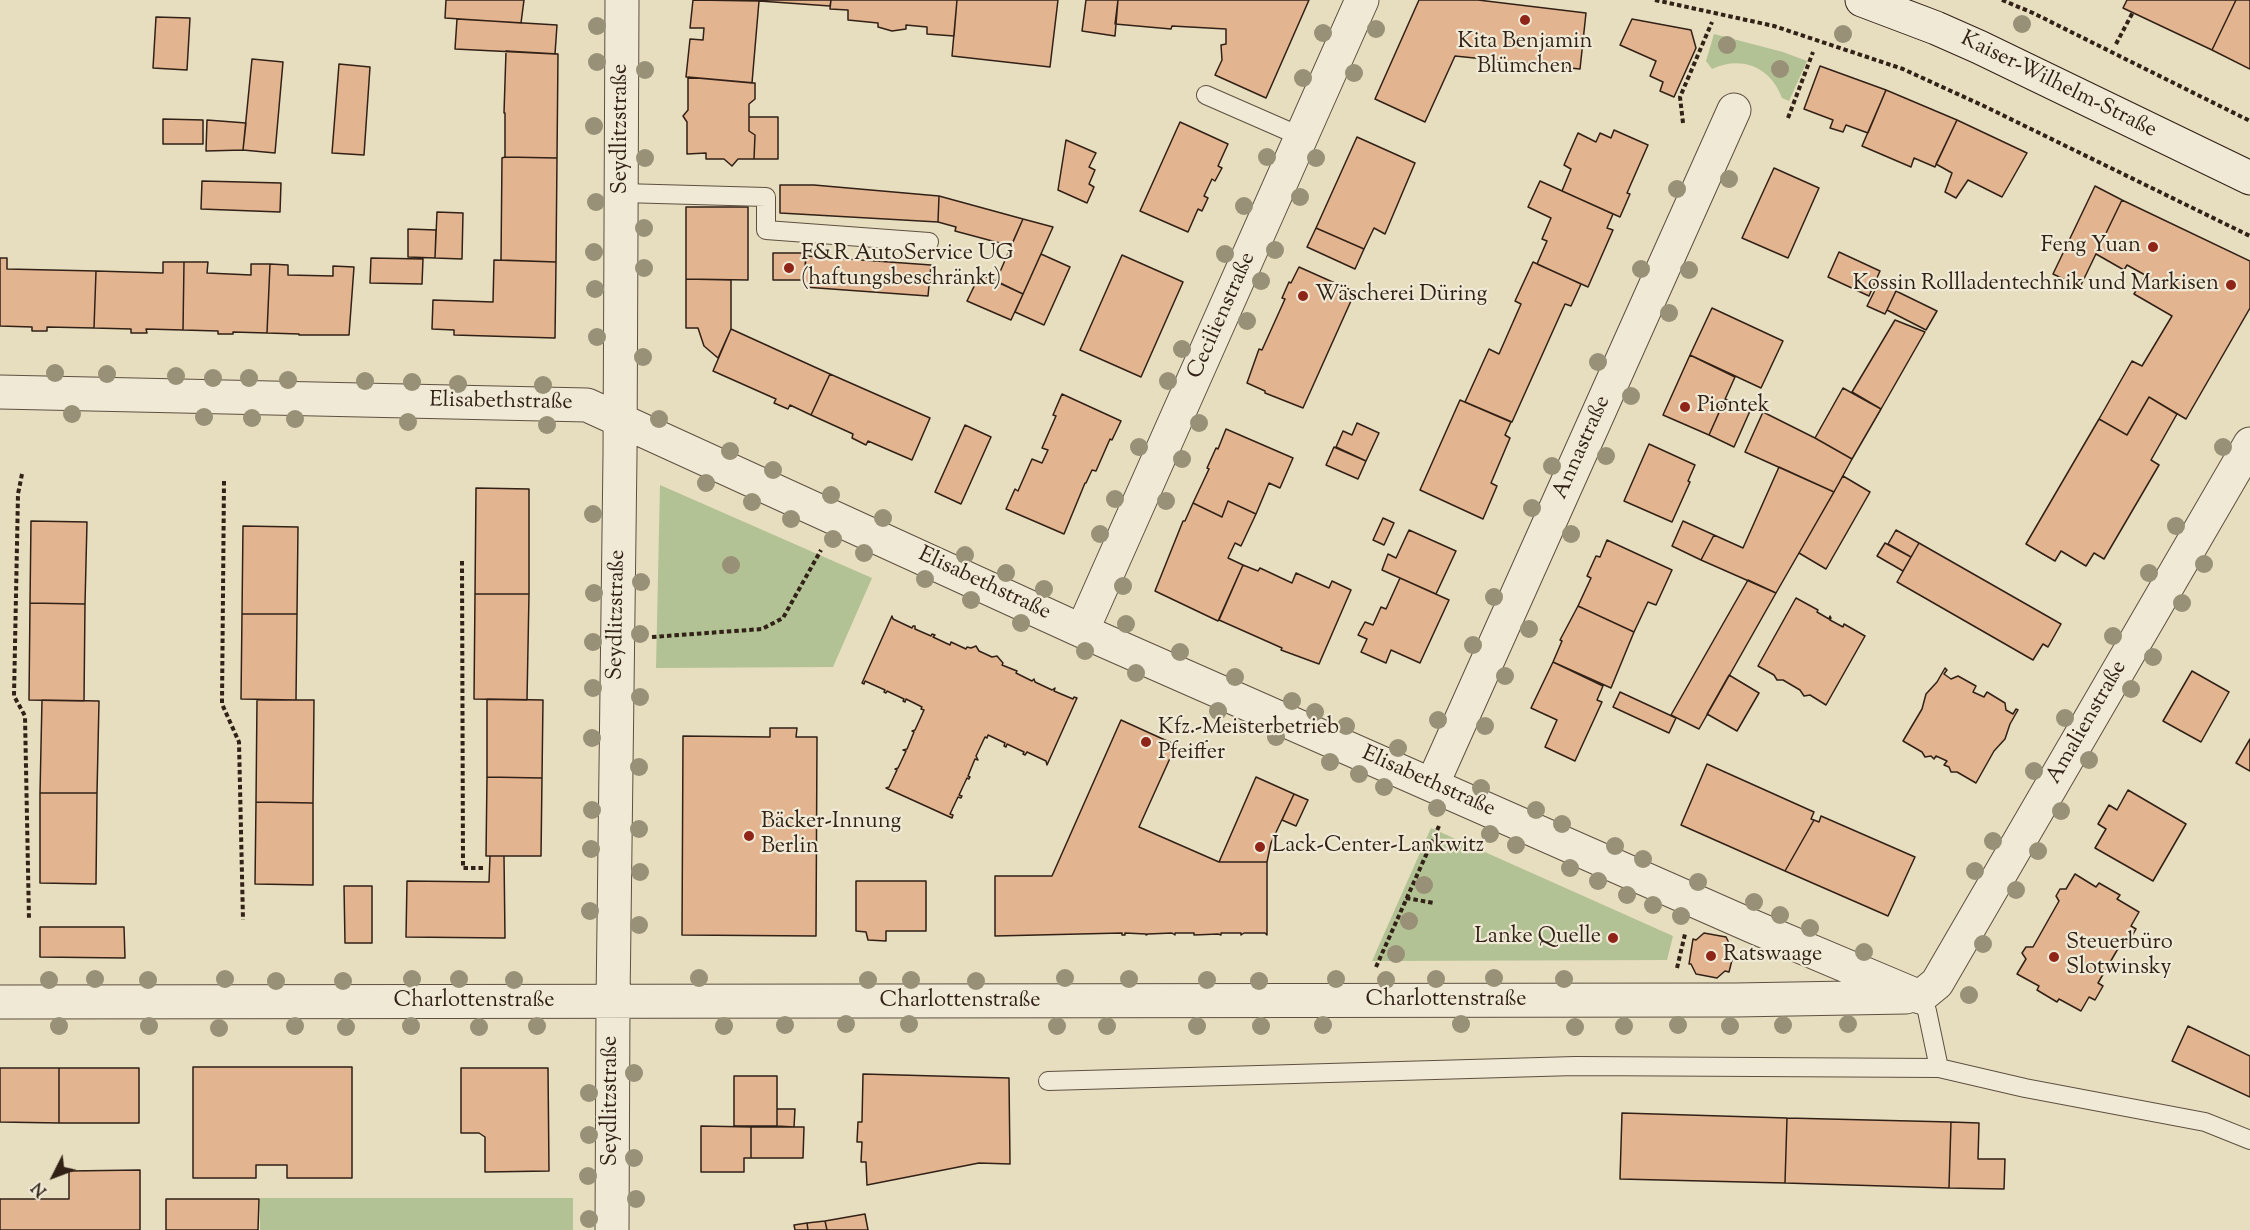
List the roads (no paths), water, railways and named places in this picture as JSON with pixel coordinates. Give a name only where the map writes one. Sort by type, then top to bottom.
[{"type":"street","name":"Seydlitzstraße","points":[[612,1230],[622,0]]},
{"type":"street","name":"Cecilienstraße","points":[[1082,631],[1362,0]]},
{"type":"street","name":"Kaiser-Wilhelm-Straße","points":[[1862,0],[1904,7],[1979,47],[2250,178]]},
{"type":"street","name":"Annastraße","points":[[1432,785],[1734,110]]},
{"type":"street","name":"Elisabethstraße","points":[[0,392],[587,405],[1082,631],[1754,927],[1920,996]]},
{"type":"street","name":"Amalienstraße","points":[[1920,996],[1937,983],[2250,444]]},
{"type":"street","name":"Charlottenstraße","points":[[0,1002],[1701,1000],[1920,996]]},
{"type":"lane","points":[[1206,95],[1302,136]]},
{"type":"lane","points":[[622,193],[765,197],[766,230],[929,242]]},
{"type":"lane","points":[[1920,996],[1927,1011],[1940,1068]]},
{"type":"lane","points":[[1048,1081],[1575,1066],[1940,1068],[2025,1089],[2205,1122],[2250,1140]]},
{"type":"place","name":"Kita Benjamin Blümchen","points":[[1525,20]]},
{"type":"place","name":"Feng Yuan","points":[[2153,247]]},
{"type":"place","name":"F&R AutoService UG (haftungsbeschränkt)","points":[[789,268]]},
{"type":"place","name":"Kossin Rollladentechnik und Markisen","points":[[2231,285]]},
{"type":"place","name":"Wäscherei Düring","points":[[1303,296]]},
{"type":"place","name":"Piontek","points":[[1685,407]]},
{"type":"place","name":"Kfz.-Meisterbetrieb Pfeiffer","points":[[1146,742]]},
{"type":"place","name":"Bäcker-Innung Berlin","points":[[749,836]]},
{"type":"place","name":"Lack-Center-Lankwitz","points":[[1260,847]]},
{"type":"place","name":"Lanke Quelle","points":[[1613,938]]},
{"type":"place","name":"Ratswaage","points":[[1711,956]]},
{"type":"place","name":"Steuerbüro Slotwinsky","points":[[2054,957]]}]
